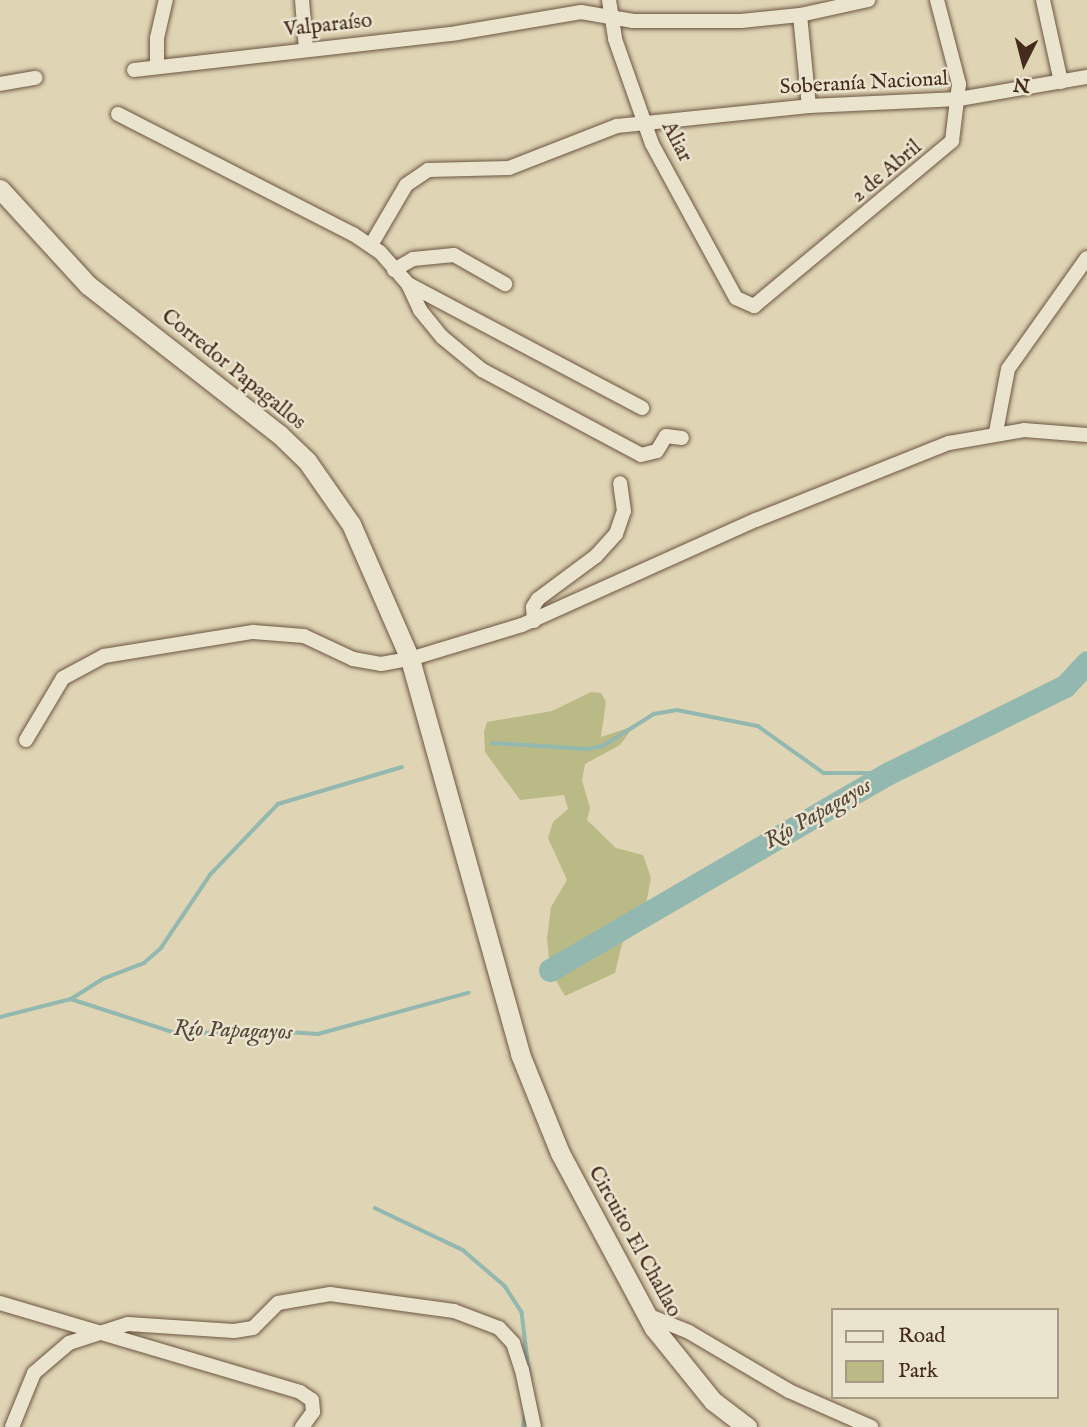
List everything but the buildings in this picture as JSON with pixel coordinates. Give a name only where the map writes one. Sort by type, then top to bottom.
[{"type":"main road","name":"Corredor Papagallos","points":[[0,189],[88,285],[243,402],[307,461],[370,560],[411,659],[520,1054]]},
{"type":"main road","name":"Circuito El Challao","points":[[520,1054],[580,1197],[647,1315],[691,1377],[747,1427]]},
{"type":"street","points":[[157,65],[157,38],[166,0]]},
{"type":"street","points":[[302,0],[306,50]]},
{"type":"street","name":"Aliar","points":[[609,0],[610,17],[643,123],[733,293]]},
{"type":"street","name":"Valparaíso","points":[[134,70],[157,65],[469,31],[581,12],[633,21],[741,21],[800,15],[868,0]]},
{"type":"street","name":"2 de Abril","points":[[733,293],[747,306],[759,304],[943,152],[957,128],[959,99],[957,71],[937,0]]},
{"type":"street","points":[[1043,0],[1061,82]]},
{"type":"street","points":[[800,15],[809,106]]},
{"type":"street","name":"Soberanía Nacional","points":[[371,245],[406,184],[421,171],[509,168],[617,126],[809,106],[959,99],[1087,77]]},
{"type":"street","points":[[0,84],[35,78]]},
{"type":"street","points":[[118,114],[371,245],[408,284],[642,408]]},
{"type":"street","points":[[394,270],[413,259],[454,255],[505,284]]},
{"type":"street","points":[[996,432],[1008,369],[1087,258]]},
{"type":"street","points":[[408,284],[420,310],[442,337],[482,370],[641,455],[657,451],[666,436],[682,438]]},
{"type":"street","points":[[26,740],[62,678],[104,656],[253,632],[304,636],[353,659],[381,664],[411,659],[534,621],[773,513],[949,443],[996,432],[1087,435]]},
{"type":"street","points":[[534,621],[533,607],[538,599],[596,556],[616,534],[624,511],[620,482]]},
{"type":"street","points":[[12,1427],[34,1373],[50,1354],[95,1332],[128,1324],[233,1331],[253,1328],[278,1303],[330,1294],[454,1311],[499,1328],[513,1343],[534,1427]]},
{"type":"street","points":[[0,1303],[300,1392],[312,1400],[313,1412],[302,1427]]},
{"type":"street","points":[[647,1315],[689,1332],[789,1391],[871,1427]]},
{"type":"green space","points":[[591,692],[601,693],[606,702],[601,737],[634,726],[620,745],[585,764],[582,780],[590,808],[587,820],[616,848],[643,855],[651,878],[645,910],[622,944],[615,973],[565,996],[550,970],[547,938],[551,907],[567,880],[548,838],[553,822],[568,809],[564,795],[520,800],[485,752],[484,732],[487,722],[552,711]]},
{"type":"waterway","name":"Río Papagayos","points":[[550,970],[889,773],[1065,686],[1087,662]]},
{"type":"waterway","points":[[492,743],[588,749],[603,746],[654,714],[677,710],[758,726],[824,773],[889,773]]},
{"type":"waterway","points":[[71,999],[103,979],[144,963],[161,948],[210,875],[278,804],[402,767]]},
{"type":"waterway","name":"Río Papagayos","points":[[0,1017],[71,999],[179,1034],[257,1030],[318,1034],[468,993]]},
{"type":"waterway","points":[[375,1208],[463,1250],[505,1286],[522,1312],[531,1387]]},
{"type":"waterway","points":[[523,1427],[525,1415]]}]
